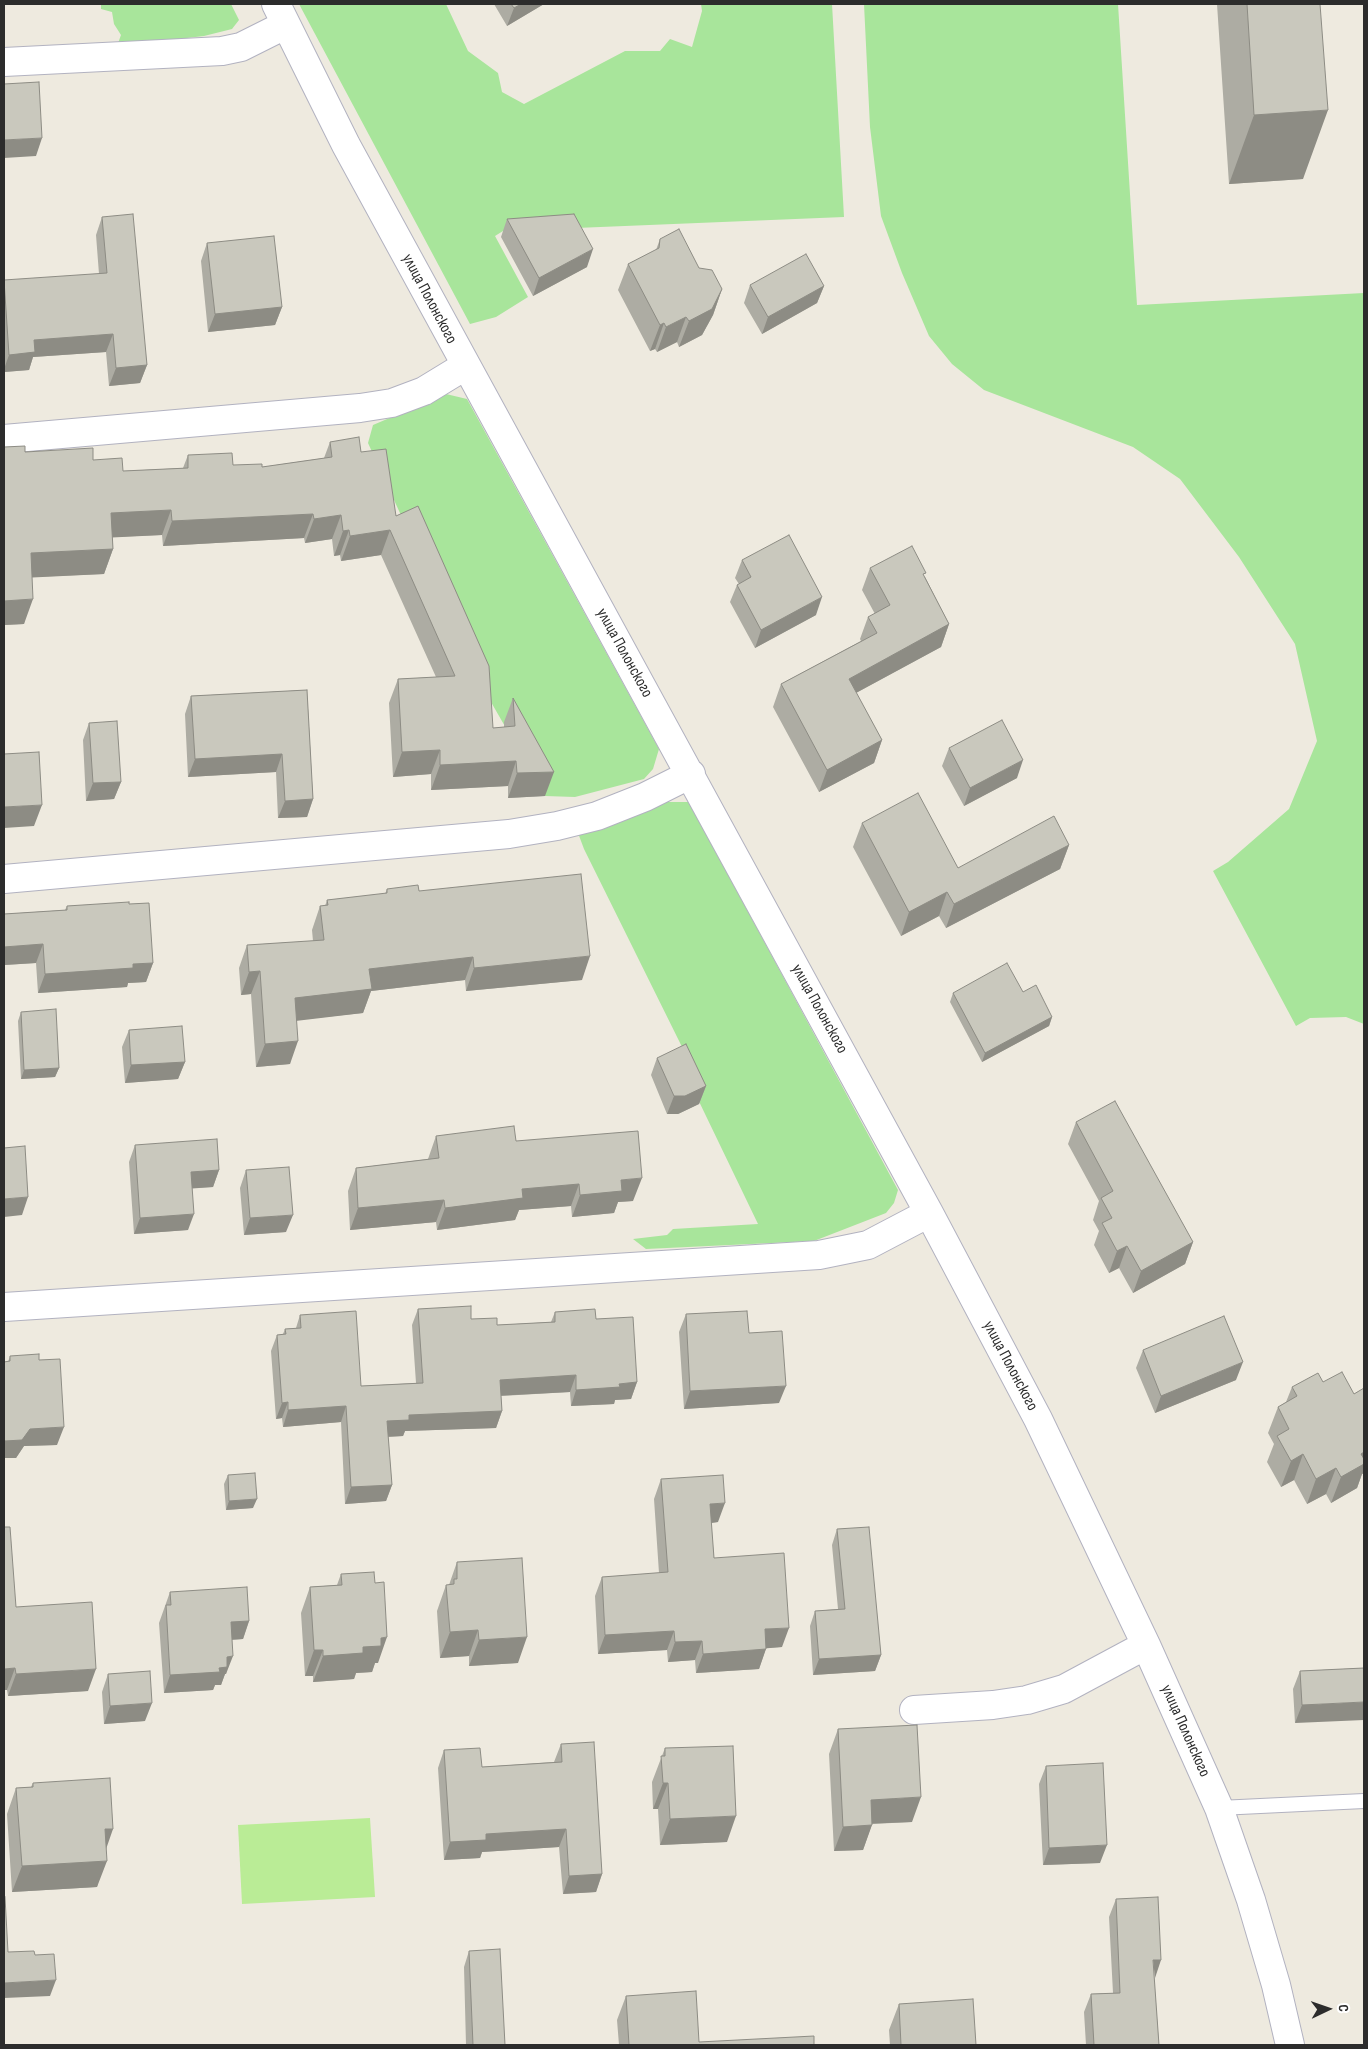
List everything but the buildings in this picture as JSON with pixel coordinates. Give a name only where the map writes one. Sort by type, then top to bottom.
[{"type":"street","points":[[4,62],[222,51],[241,47],[281,15]]},
{"type":"street","name":"улица Полонского","points":[[281,15],[346,145],[465,366],[691,774],[929,1213],[1038,1419],[1146,1644],[1219,1808],[1251,1900],[1276,1985],[1290,2045]]},
{"type":"street","points":[[4,439],[360,408],[392,403],[424,391],[465,366]]},
{"type":"street","points":[[4,879],[509,834],[557,826],[597,816],[645,797],[691,774]]},
{"type":"street","points":[[4,1307],[819,1255],[868,1245],[929,1213]]},
{"type":"street","points":[[914,1710],[993,1705],[1027,1700],[1064,1690],[1146,1644]]},
{"type":"lane","points":[[1219,1808],[1364,1801]]},
{"type":"green space","points":[[101,4],[231,4],[239,20],[232,29],[204,36],[117,46],[121,35],[114,24],[112,12],[101,9]]},
{"type":"green space","points":[[299,4],[446,4],[468,51],[498,73],[502,92],[524,104],[625,51],[660,51],[670,39],[692,47],[702,11],[701,4],[832,4],[844,217],[503,231],[495,236],[528,297],[496,317],[470,324]]},
{"type":"green space","points":[[864,4],[1118,4],[1137,305],[1364,293],[1364,1024],[1346,1017],[1310,1018],[1296,1026],[1213,871],[1228,862],[1289,809],[1317,741],[1295,644],[1239,557],[1180,479],[1133,447],[984,390],[952,364],[929,336],[902,273],[881,216],[870,127]]},
{"type":"green space","points":[[446,394],[467,399],[659,749],[653,769],[644,779],[575,797],[545,796],[468,662],[368,443],[373,425]]},
{"type":"green space","points":[[665,802],[689,802],[898,1190],[894,1203],[886,1213],[814,1241],[646,1249],[633,1239],[667,1235],[673,1229],[758,1224],[680,1062],[686,1055],[584,849],[578,833]]},
{"type":"green space","points":[[370,1818],[375,1897],[242,1904],[238,1825]]}]
